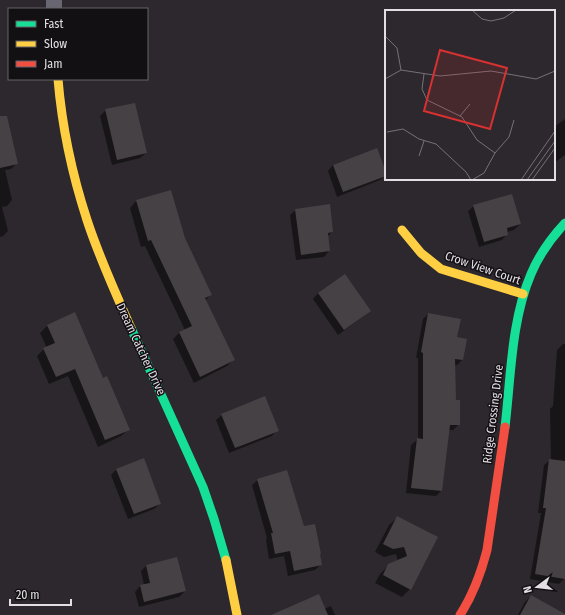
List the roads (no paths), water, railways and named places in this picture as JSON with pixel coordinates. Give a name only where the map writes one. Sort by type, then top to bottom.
[{"type":"street","name":"Dream Catcher Drive","points":[[58,80],[64,128],[74,175],[87,221],[116,295],[203,487],[215,520],[224,553],[237,615]]},
{"type":"street","name":"Ridge Crossing Drive","points":[[460,615],[472,594],[486,560],[507,409],[516,326],[523,294],[531,273],[541,255],[565,223]]},
{"type":"street","name":"Crow View Court","points":[[402,230],[421,253],[441,269],[523,294]]}]
